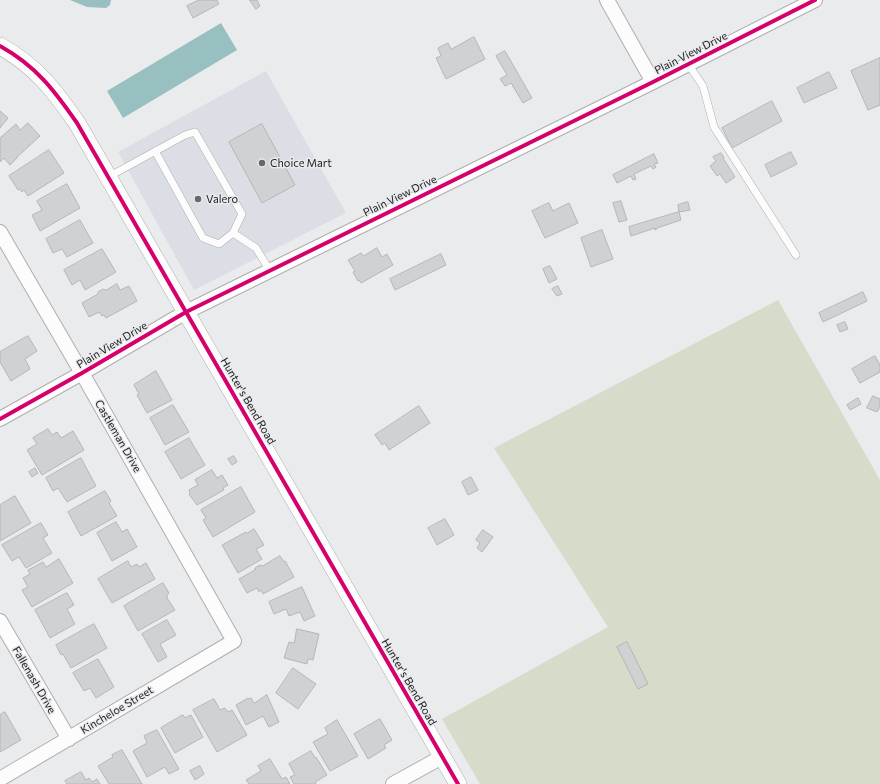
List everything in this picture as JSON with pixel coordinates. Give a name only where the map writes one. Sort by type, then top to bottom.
[{"type":"street","points":[[607,0],[653,82]]},
{"type":"street","name":"Plain View Drive","points":[[0,419],[186,312],[653,82],[814,0]]},
{"type":"street","name":"Hunter's Bend Road","points":[[0,46],[37,72],[56,92],[77,123],[458,784]]},
{"type":"street","name":"Castleman Drive","points":[[0,232],[234,641]]},
{"type":"street","name":"Fallenash Drive","points":[[0,621],[69,739]]},
{"type":"street","name":"Kincheloe Street","points":[[0,779],[234,641]]},
{"type":"street","points":[[393,784],[442,757]]},
{"type":"lane","points":[[688,64],[703,86],[714,128],[796,255]]},
{"type":"lane","points":[[108,177],[155,151],[185,135],[195,132],[242,214],[233,233],[219,244],[203,238],[155,151]]},
{"type":"lane","points":[[233,233],[256,248],[270,270]]},
{"type":"shaded area","points":[[266,71],[346,213],[194,290],[118,152]]},
{"type":"green space","points":[[778,300],[880,480],[880,784],[480,784],[442,719],[608,627],[494,448]]},
{"type":"water","points":[[70,0],[111,0],[110,5],[106,8],[87,7]]},
{"type":"water","points":[[221,23],[237,50],[123,118],[107,91]]},
{"type":"building","points":[[199,0],[217,0],[219,4],[193,18],[187,6]]},
{"type":"building","points":[[250,0],[257,0],[260,6],[256,9]]},
{"type":"building","points":[[474,37],[485,59],[446,79],[436,58],[441,56],[438,48],[448,43],[451,49]]},
{"type":"building","points":[[505,51],[532,98],[523,103],[511,83],[505,86],[500,79],[507,75],[496,56]]},
{"type":"building","points":[[880,58],[880,105],[868,110],[851,71]]},
{"type":"building","points":[[829,72],[837,88],[804,103],[797,88]]},
{"type":"building","points":[[772,101],[782,121],[732,148],[722,128]]},
{"type":"building","points":[[0,111],[8,118],[0,128]]},
{"type":"building","points":[[28,123],[40,136],[10,165],[4,158],[0,162],[0,138],[16,124],[20,130]]},
{"type":"building","name":"Choice Mart","points":[[262,124],[295,185],[262,203],[229,142]]},
{"type":"building","points":[[49,150],[64,173],[28,196],[24,190],[22,192],[20,189],[18,190],[9,176]]},
{"type":"building","points":[[791,152],[797,164],[771,177],[765,165]]},
{"type":"building","points":[[721,153],[735,177],[726,183],[720,174],[717,176],[710,166],[716,161],[713,157]]},
{"type":"building","points":[[654,154],[658,163],[654,164],[656,167],[653,169],[651,166],[634,174],[636,179],[633,180],[631,176],[617,183],[613,175]]},
{"type":"building","points":[[67,184],[80,208],[40,231],[32,215],[42,210],[37,201]]},
{"type":"building","points":[[621,201],[627,220],[619,222],[613,203]]},
{"type":"building","points":[[688,202],[690,210],[679,212],[678,205]]},
{"type":"building","points":[[549,203],[553,211],[569,203],[578,223],[545,238],[532,211]]},
{"type":"building","points":[[679,212],[681,220],[655,230],[655,228],[631,236],[629,227]]},
{"type":"building","points":[[80,220],[93,243],[67,257],[62,249],[53,253],[46,239]]},
{"type":"building","points":[[602,230],[613,259],[591,267],[581,238]]},
{"type":"building","points":[[377,248],[382,257],[387,254],[393,265],[361,283],[359,280],[358,281],[353,272],[355,271],[348,260],[361,253],[363,256]]},
{"type":"building","points":[[102,249],[116,272],[85,290],[80,280],[72,285],[64,270]]},
{"type":"building","points":[[441,254],[446,265],[395,290],[390,279]]},
{"type":"building","points":[[550,266],[557,279],[549,283],[543,269]]},
{"type":"building","points":[[117,284],[120,290],[129,286],[137,301],[106,318],[99,312],[89,317],[82,303],[98,294],[98,292],[103,289],[106,290]]},
{"type":"building","points":[[558,286],[562,294],[557,296],[552,289]]},
{"type":"building","points":[[863,292],[867,301],[823,322],[819,313]]},
{"type":"building","points":[[845,322],[848,329],[840,332],[837,325]]},
{"type":"building","points":[[28,336],[37,351],[25,359],[30,369],[11,381],[0,362],[0,352]]},
{"type":"building","points":[[875,356],[880,365],[880,372],[860,383],[852,369]]},
{"type":"building","points":[[156,371],[172,400],[147,413],[137,395],[139,394],[134,385]]},
{"type":"building","points":[[873,396],[880,399],[880,407],[877,412],[867,408]]},
{"type":"building","points":[[858,398],[861,404],[850,410],[847,405]]},
{"type":"building","points":[[173,405],[189,432],[165,445],[150,418]]},
{"type":"building","points":[[419,406],[430,423],[389,450],[385,443],[382,445],[375,435]]},
{"type":"building","points":[[48,429],[52,435],[57,432],[61,438],[73,431],[84,450],[42,475],[27,450],[37,444],[33,438]]},
{"type":"building","points":[[189,438],[205,465],[181,479],[165,452]]},
{"type":"building","points":[[234,456],[237,462],[232,465],[228,459]]},
{"type":"building","points":[[81,458],[96,486],[67,502],[58,488],[53,491],[46,478]]},
{"type":"building","points":[[35,468],[38,473],[32,477],[29,472]]},
{"type":"building","points":[[212,470],[217,478],[222,475],[228,485],[223,488],[224,490],[197,505],[189,494],[189,490],[198,485],[195,480]]},
{"type":"building","points":[[471,477],[478,490],[468,495],[462,482]]},
{"type":"building","points":[[241,487],[255,512],[213,537],[203,520],[206,518],[201,510]]},
{"type":"building","points":[[105,491],[111,501],[109,503],[117,516],[81,536],[68,512]]},
{"type":"building","points":[[15,496],[31,523],[0,541],[0,505]]},
{"type":"building","points":[[445,519],[454,535],[437,545],[428,528]]},
{"type":"building","points":[[116,522],[122,532],[127,529],[137,547],[112,561],[97,533]]},
{"type":"building","points":[[41,523],[48,535],[43,538],[52,553],[26,568],[19,557],[12,561],[2,545]]},
{"type":"building","points":[[254,529],[264,545],[256,549],[262,559],[238,573],[222,545]]},
{"type":"building","points":[[483,530],[493,537],[482,552],[477,548],[480,543],[476,540]]},
{"type":"building","points":[[280,556],[284,562],[285,561],[294,577],[263,594],[261,590],[259,592],[257,588],[247,593],[239,579],[255,570],[255,568],[260,565],[262,566]]},
{"type":"building","points":[[59,559],[73,583],[32,607],[22,590],[28,587],[23,578],[30,574],[28,570],[43,562],[46,567]]},
{"type":"building","points":[[128,561],[131,567],[137,564],[139,567],[146,563],[155,579],[112,603],[98,579]]},
{"type":"building","points":[[163,583],[169,593],[167,598],[175,610],[138,631],[124,606]]},
{"type":"building","points":[[302,587],[315,616],[304,621],[300,612],[289,616],[286,609],[274,614],[269,602]]},
{"type":"building","points":[[67,593],[74,605],[67,609],[75,624],[50,638],[35,610]]},
{"type":"building","points":[[167,620],[176,635],[160,644],[167,657],[158,662],[142,634]]},
{"type":"building","points":[[94,624],[107,648],[71,668],[63,654],[61,655],[56,645]]},
{"type":"building","points":[[297,629],[319,634],[313,660],[308,659],[307,664],[284,658],[289,642],[294,643]]},
{"type":"building","points":[[627,642],[648,684],[638,689],[617,647]]},
{"type":"building","points":[[98,659],[114,687],[96,698],[90,688],[84,691],[73,673]]},
{"type":"building","points":[[293,668],[316,684],[298,709],[276,693]]},
{"type":"building","points":[[267,695],[279,722],[269,727],[263,716],[246,725],[236,705],[248,698],[251,698],[254,703]]},
{"type":"building","points":[[214,699],[220,710],[225,708],[228,712],[232,710],[247,735],[217,752],[193,710]]},
{"type":"building","points":[[5,712],[21,740],[0,752],[0,715]]},
{"type":"building","points":[[183,715],[185,718],[191,715],[203,737],[175,753],[161,728]]},
{"type":"building","points":[[380,719],[392,740],[384,745],[386,748],[368,759],[354,734]]},
{"type":"building","points":[[337,720],[358,756],[330,771],[313,742],[328,734],[325,728]]},
{"type":"building","points":[[157,730],[179,769],[169,774],[165,767],[147,777],[133,751],[147,743],[144,736]]},
{"type":"building","points":[[122,750],[142,784],[109,784],[98,766],[113,757],[112,755]]},
{"type":"building","points":[[311,751],[327,775],[315,782],[316,784],[294,784],[290,777],[295,775],[289,764]]},
{"type":"building","points":[[270,759],[282,779],[286,777],[290,784],[249,784],[246,780],[261,771],[258,766]]},
{"type":"building","points":[[200,766],[204,774],[195,780],[190,771]]},
{"type":"building","points":[[81,772],[86,780],[89,778],[92,782],[97,779],[100,784],[67,784],[65,781]]},
{"type":"cycle path","points":[[0,419],[186,312],[653,82],[815,0]]},
{"type":"cycle path","points":[[0,46],[34,70],[52,89],[77,123],[458,784]]},
{"type":"place","name":"Choice Mart","points":[[262,163]]},
{"type":"place","name":"Valero","points":[[198,199]]}]
